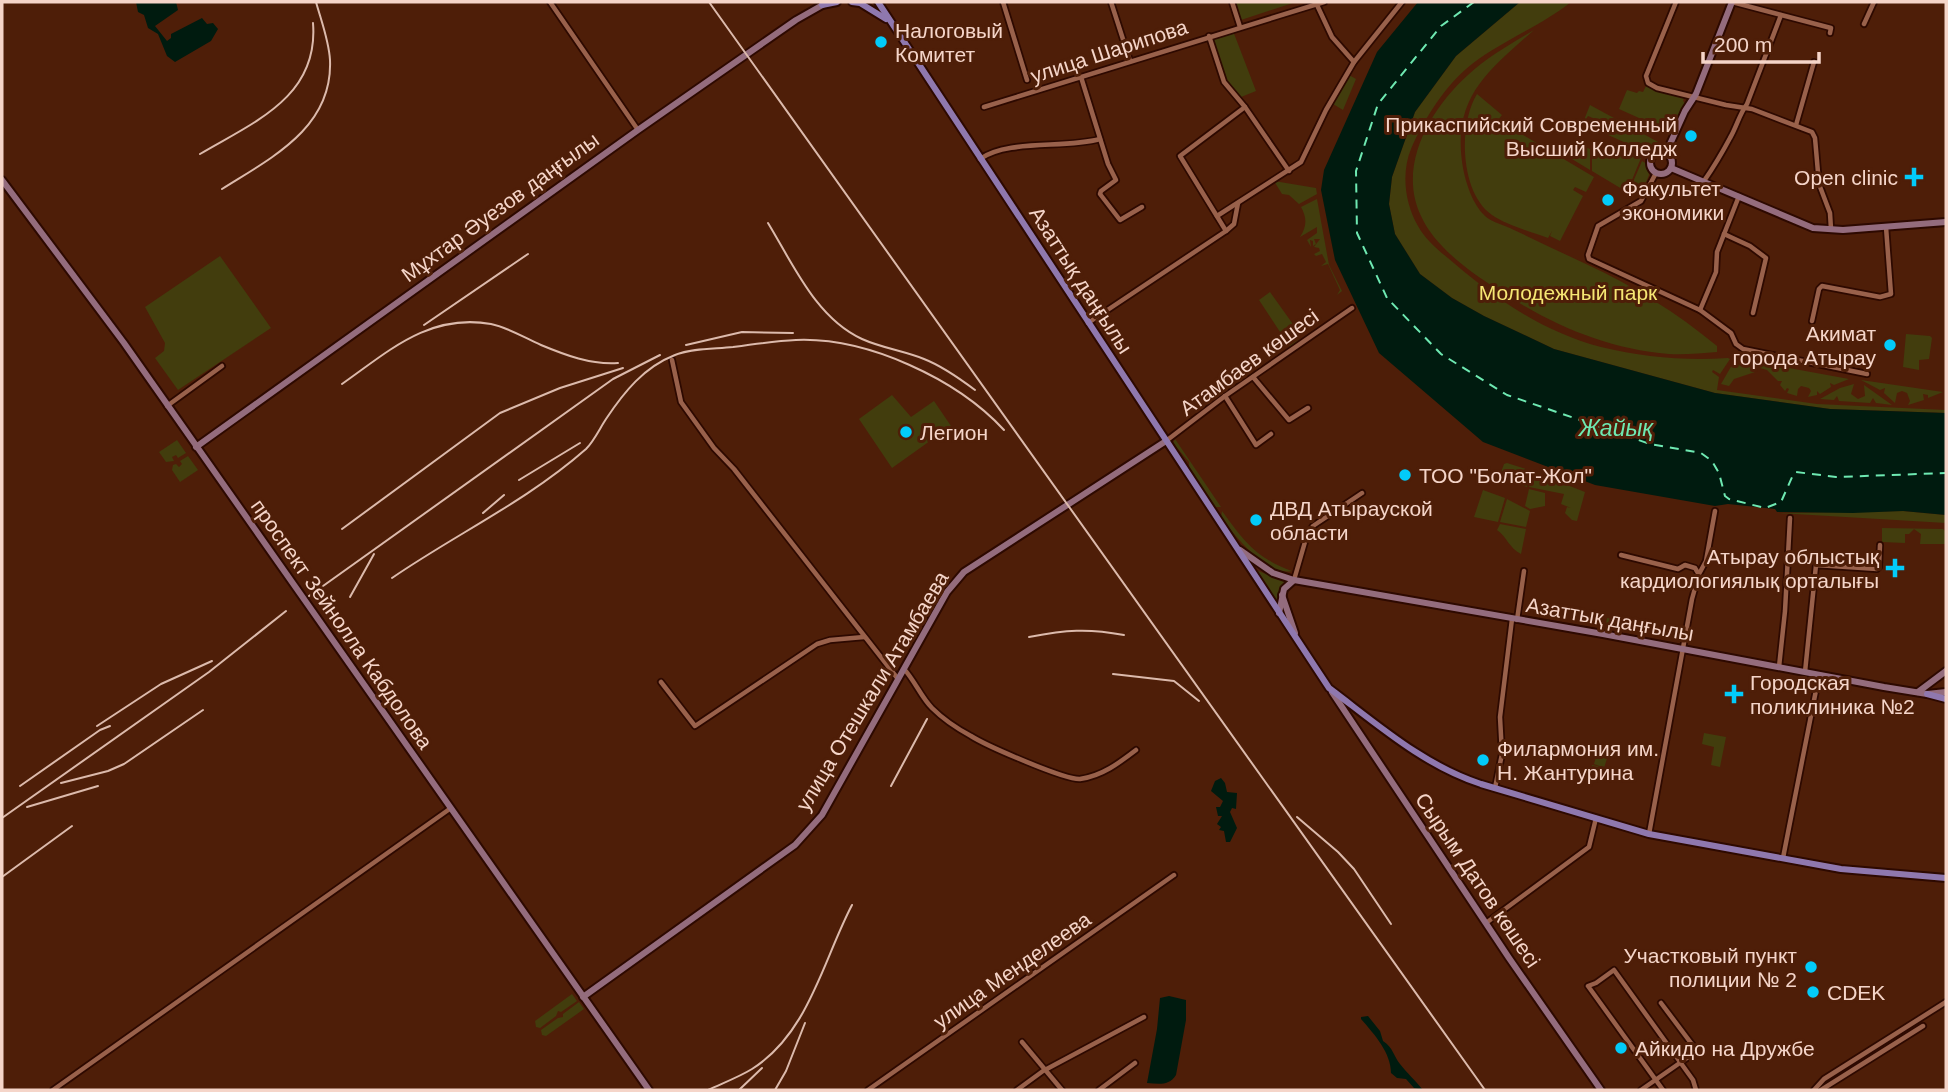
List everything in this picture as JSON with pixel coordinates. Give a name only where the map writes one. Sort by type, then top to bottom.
[{"type":"main road","points":[[825,3],[836,2]]},
{"type":"main road","points":[[852,2],[880,14],[894,27]]},
{"type":"main road","points":[[878,2],[894,27]]},
{"type":"main road","points":[[884,2],[894,27]]},
{"type":"main road","points":[[1666,153],[1694,97],[1732,2]]},
{"type":"main road","name":"Мұхтар Әуезов даңғылы","points":[[197,447],[638,130],[796,20],[825,3]]},
{"type":"main road","name":"Азаттық даңғылы","points":[[894,27],[1329,688],[1414,752],[1470,781],[1649,834],[1861,872],[1946,878]]},
{"type":"main road","points":[[1657,152],[1666,153],[1672,160],[1671,168],[1665,173],[1656,173],[1650,164],[1651,157],[1657,152]]},
{"type":"main road","points":[[1671,168],[1806,226],[1831,230],[1946,222]]},
{"type":"main road","name":"проспект Зейнолла Кабдолова","points":[[2,180],[124,343],[649,1090]]},
{"type":"main road","name":"улица Отешкали Атамбаева","points":[[583,997],[795,845],[822,815],[947,592],[964,572],[1166,441]]},
{"type":"main road","name":"Азаттық даңғылы","points":[[1238,549],[1273,573],[1294,580],[1927,694],[1946,692]]},
{"type":"main road","points":[[1279,613],[1287,584],[1294,580]]},
{"type":"main road","points":[[1282,595],[1300,644]]},
{"type":"main road","points":[[1918,692],[1946,671]]},
{"type":"main road","name":"Сырым Датов көшесі","points":[[1329,688],[1601,1090]]},
{"type":"main road","points":[[1927,694],[1946,699]]},
{"type":"street","points":[[550,2],[638,130]]},
{"type":"street","points":[[1003,2],[1027,80]]},
{"type":"street","points":[[1111,2],[1130,61]]},
{"type":"street","points":[[1232,2],[1240,26]]},
{"type":"street","name":"улица Шарипова","points":[[984,107],[1324,2]]},
{"type":"street","points":[[1217,216],[1303,159],[1326,110],[1354,62],[1402,2]]},
{"type":"street","points":[[1676,2],[1648,83],[1657,88],[1744,108],[1812,132],[1815,138],[1819,184],[1830,213],[1831,230]]},
{"type":"street","points":[[1732,2],[1831,28],[1830,33]]},
{"type":"street","points":[[1864,24],[1874,2]]},
{"type":"street","points":[[1317,5],[1332,37],[1354,62]]},
{"type":"street","points":[[1704,181],[1744,108],[1781,15]]},
{"type":"street","points":[[1209,36],[1224,82],[1289,170]]},
{"type":"street","points":[[1796,125],[1814,62]]},
{"type":"street","points":[[1081,77],[1100,139],[1117,181],[1100,194],[1120,220],[1142,207]]},
{"type":"street","points":[[1226,231],[1180,156],[1245,107]]},
{"type":"street","points":[[980,160],[999,149],[1082,144],[1100,139]]},
{"type":"street","points":[[1656,173],[1641,201],[1598,226],[1589,259],[1700,310],[1731,332],[1736,344],[1743,349],[1867,374]]},
{"type":"street","points":[[1700,310],[1716,272],[1717,252],[1739,196]]},
{"type":"street","points":[[1088,323],[1226,231],[1234,224],[1238,203]]},
{"type":"street","points":[[1812,321],[1822,286],[1881,297],[1891,294],[1886,227]]},
{"type":"street","points":[[1724,234],[1766,257],[1753,313]]},
{"type":"street","name":"Атамбаев көшесі","points":[[1166,441],[1225,396],[1352,308]]},
{"type":"street","points":[[672,360],[681,402],[714,448],[734,469],[898,679]]},
{"type":"street","points":[[167,406],[222,366]]},
{"type":"street","points":[[1253,377],[1289,421],[1308,408]]},
{"type":"street","points":[[1225,396],[1256,444],[1271,434]]},
{"type":"street","points":[[1294,580],[1307,535],[1313,526],[1362,493]]},
{"type":"street","points":[[1649,834],[1682,650],[1699,574],[1706,561],[1715,511]]},
{"type":"street","points":[[1779,667],[1790,518]]},
{"type":"street","points":[[1805,672],[1815,567],[1817,564],[1877,569],[1880,545]]},
{"type":"street","points":[[1621,555],[1678,569],[1685,565],[1695,568],[1699,574]]},
{"type":"street","points":[[1495,788],[1502,754],[1500,717],[1524,571]]},
{"type":"street","points":[[661,682],[695,726],[817,644],[865,637]]},
{"type":"street","points":[[904,669],[916,682],[932,708],[971,737],[1060,776],[1077,779],[1091,777],[1136,750]]},
{"type":"street","points":[[1783,859],[1819,675]]},
{"type":"street","points":[[53,1090],[451,808]]},
{"type":"street","points":[[1486,923],[1589,847],[1596,818]]},
{"type":"street","name":"улица Менделеева","points":[[868,1090],[1174,875]]},
{"type":"street","points":[[1663,1090],[1588,986],[1614,970],[1693,1080],[1696,1090]]},
{"type":"street","points":[[1814,1090],[1824,1079],[1946,1002]]},
{"type":"street","points":[[1641,1090],[1697,1051],[1661,1003]]},
{"type":"street","points":[[1017,1090],[1045,1070],[1144,1017]]},
{"type":"street","points":[[1821,1090],[1923,1026]]},
{"type":"street","points":[[1022,1042],[1062,1090]]},
{"type":"street","points":[[1099,1090],[1135,1063]]},
{"type":"green space","points":[[1236,2],[1296,2],[1241,20]]},
{"type":"green space","points":[[1520,2],[1571,2],[1484,55],[1462,72],[1422,126],[1408,158],[1405,178],[1410,208],[1425,237],[1471,277],[1523,314],[1581,341],[1648,356],[1730,359],[1720,374],[1713,370],[1712,372],[1719,377],[1717,390],[1817,404],[1946,410],[1946,413],[1830,409],[1715,393],[1554,349],[1484,316],[1452,298],[1420,274],[1395,234],[1389,204],[1392,177],[1415,112],[1456,56]]},
{"type":"green space","name":"Молодежный парк","points":[[1534,30],[1501,59],[1476,88],[1468,105],[1462,123],[1461,144],[1464,174],[1474,200],[1485,216],[1492,220],[1604,272],[1654,301],[1717,346],[1717,352],[1675,354],[1623,347],[1558,324],[1517,302],[1475,274],[1444,248],[1427,227],[1415,197],[1413,178],[1415,158],[1430,121],[1441,104],[1475,68]]},
{"type":"green space","points":[[1233,31],[1256,91],[1241,97],[1226,79],[1213,38]]},
{"type":"green space","points":[[1349,75],[1356,79],[1343,110],[1333,104]]},
{"type":"green space","points":[[1646,86],[1684,98],[1685,103],[1670,132],[1619,109],[1627,90],[1643,92]]},
{"type":"green space","points":[[1477,94],[1502,115],[1498,120],[1594,177],[1586,192],[1575,187],[1573,190],[1583,196],[1560,241],[1550,236],[1552,231],[1548,238],[1498,219],[1481,205],[1473,191],[1465,158],[1465,140],[1471,107]]},
{"type":"green space","points":[[1590,105],[1660,143],[1658,148],[1653,151],[1647,149],[1646,152],[1606,134],[1609,125],[1588,116],[1582,125]]},
{"type":"green space","points":[[1578,133],[1580,134],[1576,143],[1590,149],[1590,170],[1567,156]]},
{"type":"green space","points":[[1603,141],[1641,158],[1627,192],[1592,171],[1592,149],[1598,151]]},
{"type":"green space","points":[[1642,161],[1647,164],[1649,175],[1642,192],[1635,194],[1630,189]]},
{"type":"green space","points":[[1274,181],[1316,188],[1317,194],[1299,204],[1289,195],[1282,194]]},
{"type":"green space","points":[[1317,199],[1329,265],[1342,291],[1337,295],[1340,290],[1328,264],[1321,266],[1326,262],[1322,254],[1314,254],[1320,251],[1314,247],[1320,239],[1314,239],[1316,244],[1313,246],[1313,241],[1310,240],[1311,247],[1307,240],[1317,233],[1317,227],[1300,237],[1305,222],[1301,207]]},
{"type":"green space","points":[[220,256],[271,328],[178,390],[155,358],[164,351],[165,343],[145,307]]},
{"type":"green space","points":[[1270,292],[1300,334],[1299,339],[1290,347],[1259,300]]},
{"type":"green space","points":[[1906,334],[1932,338],[1929,359],[1919,360],[1919,370],[1903,367]]},
{"type":"green space","points":[[1736,358],[1757,362],[1755,372],[1734,379],[1729,386],[1721,384]]},
{"type":"green space","points":[[1761,363],[1849,379],[1834,385],[1830,383],[1831,387],[1820,394],[1817,391],[1817,395],[1808,397],[1811,391],[1801,386],[1797,396],[1787,393],[1789,389],[1785,391],[1780,385],[1782,381],[1760,368]]},
{"type":"green space","points":[[1861,380],[1943,392],[1928,398],[1928,395],[1923,394],[1924,400],[1908,405],[1910,401],[1907,393],[1897,393],[1895,403],[1884,393],[1885,388],[1880,390]]},
{"type":"green space","points":[[1854,384],[1851,394],[1858,399],[1865,396],[1864,385],[1892,405],[1876,403],[1873,398],[1870,403],[1839,401],[1837,396],[1834,400],[1820,399]]},
{"type":"green space","name":"Легион","points":[[892,395],[911,417],[934,401],[951,426],[892,468],[859,419]]},
{"type":"green space","points":[[1175,439],[1221,507],[1215,507],[1189,467],[1189,462],[1173,443]]},
{"type":"green space","points":[[177,440],[186,453],[178,458],[176,455],[172,457],[174,461],[166,462],[159,452]]},
{"type":"green space","points":[[188,456],[198,470],[180,482],[172,470],[173,465],[179,467],[182,464],[180,461]]},
{"type":"green space","points":[[1504,464],[1532,471],[1527,487],[1510,481],[1510,477],[1505,475],[1504,480],[1499,478]]},
{"type":"green space","points":[[1534,472],[1585,492],[1577,521],[1565,513],[1567,507],[1571,508],[1561,504],[1564,494],[1529,487]]},
{"type":"green space","points":[[1529,489],[1545,493],[1545,506],[1530,509],[1525,506]]},
{"type":"green space","points":[[1483,490],[1505,498],[1498,522],[1474,517]]},
{"type":"green space","points":[[1507,499],[1530,511],[1526,527],[1500,522]]},
{"type":"green space","points":[[1222,511],[1260,554],[1292,571],[1272,568],[1252,553],[1221,517]]},
{"type":"green space","points":[[1903,511],[1946,515],[1946,523],[1777,513]]},
{"type":"green space","points":[[1500,524],[1526,529],[1521,554],[1497,530]]},
{"type":"green space","points":[[1882,528],[1943,529],[1946,532],[1946,544],[1920,544],[1921,534],[1914,529],[1905,534],[1905,543],[1882,542]]},
{"type":"green space","points":[[1256,570],[1285,582],[1277,603]]},
{"type":"green space","points":[[1607,618],[1677,630],[1679,639],[1606,625]]},
{"type":"green space","points":[[1704,733],[1726,737],[1720,767],[1711,765],[1714,747],[1702,744]]},
{"type":"green space","points":[[1600,743],[1611,746],[1604,768],[1610,770],[1607,779],[1590,774],[1592,765],[1602,767],[1594,764]]},
{"type":"green space","points":[[572,994],[577,1001],[561,1012],[558,1011],[556,1016],[540,1028],[536,1027],[535,1021]]},
{"type":"green space","points":[[579,1002],[584,1009],[546,1036],[542,1035],[541,1030],[563,1017],[563,1014]]},
{"type":"water","points":[[136,2],[176,2],[178,10],[155,26],[167,41],[171,34],[202,18],[207,24],[213,23],[218,29],[211,41],[175,62],[167,56],[158,34],[148,28],[144,15],[138,12]]},
{"type":"water","name":"Жайық","points":[[1418,2],[1520,2],[1456,56],[1415,112],[1392,177],[1389,204],[1395,234],[1420,274],[1452,298],[1484,316],[1554,349],[1715,393],[1830,409],[1946,413],[1946,515],[1903,511],[1777,512],[1775,509],[1728,504],[1715,506],[1595,485],[1483,442],[1379,353],[1335,260],[1321,190],[1324,170],[1377,52]]},
{"type":"water","points":[[1221,778],[1227,792],[1237,793],[1236,809],[1232,808],[1230,812],[1237,828],[1230,842],[1226,842],[1224,831],[1219,830],[1221,827],[1217,824],[1222,816],[1218,816],[1216,807],[1220,807],[1223,801],[1211,791],[1215,781]]},
{"type":"water","points":[[1169,996],[1186,1000],[1186,1020],[1176,1075],[1167,1083],[1147,1083],[1160,998]]},
{"type":"water","points":[[1368,1016],[1400,1064],[1423,1090],[1414,1088],[1406,1079],[1397,1078],[1391,1073],[1385,1051],[1361,1019]]},
{"type":"ferry route","points":[[1474,2],[1441,26],[1378,104],[1356,171],[1357,233],[1387,298],[1441,354],[1507,395],[1650,444],[1701,453],[1712,461],[1719,473],[1725,496],[1765,508],[1781,502],[1796,472],[1836,477],[1946,473]]},
{"type":"railway","points":[[222,189],[296,138],[310,123],[321,104],[328,84],[330,60],[316,2]]},
{"type":"railway","points":[[709,2],[1485,1090]]},
{"type":"railway","points":[[200,154],[261,118],[294,89],[305,70],[312,49],[313,23]]},
{"type":"railway","points":[[768,223],[807,288],[831,318],[862,339],[931,362],[975,390]]},
{"type":"railway","points":[[424,325],[528,254]]},
{"type":"railway","points":[[342,384],[393,348],[429,329],[469,322],[497,325],[550,349],[578,358],[618,363]]},
{"type":"railway","points":[[686,345],[742,332],[793,333]]},
{"type":"railway","points":[[392,578],[516,501],[563,468],[589,446],[613,409],[644,373],[664,360],[682,353],[796,340],[852,346],[881,354],[936,378],[962,394],[1004,430]]},
{"type":"railway","points":[[309,596],[613,379],[660,355]]},
{"type":"railway","points":[[342,529],[500,413],[560,388],[623,368]]},
{"type":"railway","points":[[519,480],[580,443]]},
{"type":"railway","points":[[483,513],[504,495]]},
{"type":"railway","points":[[350,597],[374,554]]},
{"type":"railway","points":[[2,818],[209,672],[286,611]]},
{"type":"railway","points":[[1029,637],[1077,631],[1124,635]]},
{"type":"railway","points":[[97,726],[161,684],[212,661]]},
{"type":"railway","points":[[1113,674],[1174,681],[1199,701]]},
{"type":"railway","points":[[61,783],[124,764],[203,710]]},
{"type":"railway","points":[[891,786],[927,719]]},
{"type":"railway","points":[[20,786],[100,730],[110,726]]},
{"type":"railway","points":[[27,807],[98,786]]},
{"type":"railway","points":[[1297,817],[1354,869],[1391,924]]},
{"type":"railway","points":[[2,877],[72,826]]},
{"type":"railway","points":[[708,1090],[752,1069],[788,1036],[812,994],[852,905]]},
{"type":"railway","points":[[775,1090],[786,1071],[805,1023]]},
{"type":"railway","points":[[739,1090],[762,1068]]},
{"type":"place","name":"Налоговый Комитет","points":[[881,42]]},
{"type":"place","name":"Прикаспийский Современный Высший Колледж","points":[[1691,136]]},
{"type":"place","name":"Open clinic","points":[[1914,177]]},
{"type":"place","name":"Факультет экономики","points":[[1608,200]]},
{"type":"place","name":"Акимат города Атырау","points":[[1890,345]]},
{"type":"place","name":"Легион","points":[[906,432]]},
{"type":"place","name":"ТОО \"Болат-Жол\"","points":[[1405,475]]},
{"type":"place","name":"ДВД Атырауской области","points":[[1256,520]]},
{"type":"place","name":"Атырау облыстық кардиологиялық орталығы","points":[[1895,568]]},
{"type":"place","name":"Городская поликлиника №2","points":[[1734,694]]},
{"type":"place","name":"Филармония им. Н. Жантурина","points":[[1483,760]]},
{"type":"place","name":"Участковый пункт полиции № 2","points":[[1811,967]]},
{"type":"place","name":"CDEK","points":[[1813,992]]},
{"type":"place","name":"Айкидо на Дружбе","points":[[1621,1048]]}]
